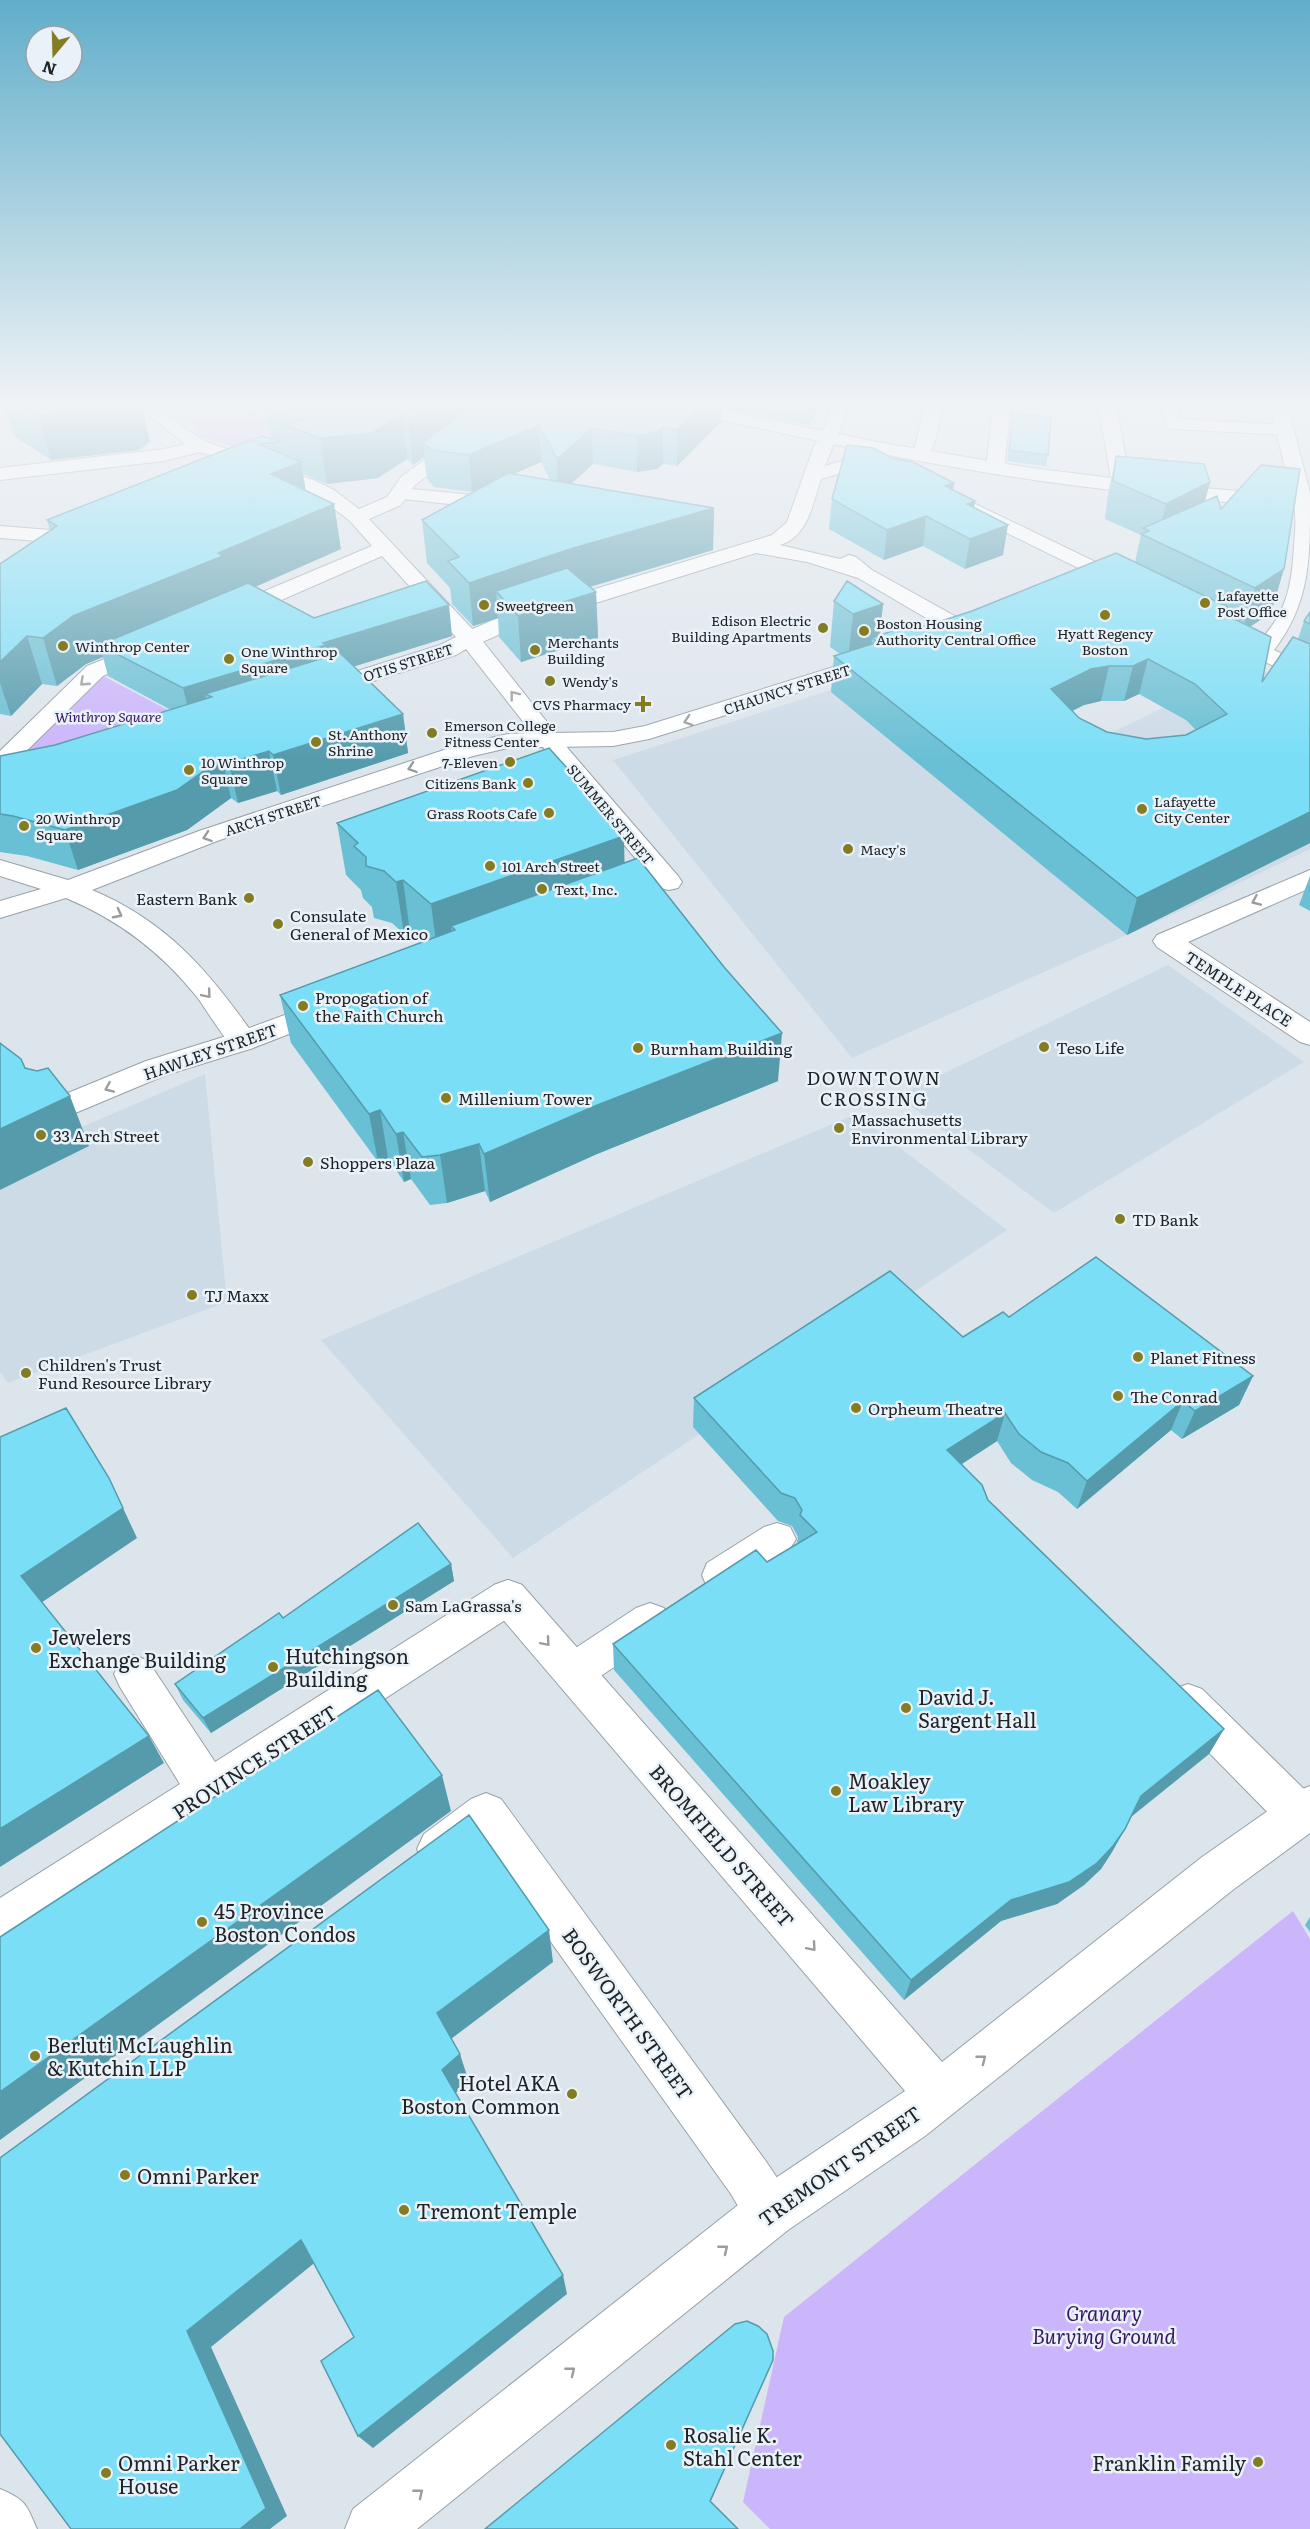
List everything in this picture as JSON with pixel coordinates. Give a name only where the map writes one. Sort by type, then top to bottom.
[{"type":"main road","name":"SUMMER STREET","points":[[365,525],[469,639],[551,740],[659,886]]},
{"type":"main road","points":[[809,525],[809,532],[842,554],[865,574]]},
{"type":"main road","points":[[1005,525],[1145,594]]},
{"type":"main road","points":[[1260,652],[1285,629],[1305,601],[1306,525]]},
{"type":"main road","points":[[0,532],[63,537],[107,530]]},
{"type":"main road","name":"OTIS STREET","points":[[300,696],[448,651],[501,625],[757,547],[779,538],[809,532]]},
{"type":"main road","points":[[51,556],[63,537]]},
{"type":"main road","points":[[707,539],[811,558],[865,574],[972,626],[941,638]]},
{"type":"main road","points":[[206,624],[386,547]]},
{"type":"main road","points":[[1079,579],[1122,564]]},
{"type":"main road","points":[[1205,624],[1310,676]]},
{"type":"main road","points":[[3,777],[95,671],[165,642]]},
{"type":"main road","name":"CHAUNCY STREET","points":[[551,740],[613,739],[649,732],[896,653]]},
{"type":"main road","name":"ARCH STREET","points":[[4,904],[65,890],[126,869],[208,836],[473,748],[508,741],[551,740]]},
{"type":"main road","points":[[0,868],[65,890],[129,919],[169,949],[214,1002],[243,1041]]},
{"type":"main road","name":"TEMPLE PLACE","points":[[1310,878],[1167,941],[1310,1035]]},
{"type":"main road","name":"HAWLEY STREET","points":[[34,1086],[60,1108],[156,1068],[243,1041],[355,998]]},
{"type":"main road","points":[[573,1672],[777,1539]]},
{"type":"main road","name":"BROMFIELD STREET","points":[[508,1598],[939,2094]]},
{"type":"main road","name":"PROVINCE STREET","points":[[0,1924],[508,1598]]},
{"type":"main road","points":[[134,1674],[209,1791]]},
{"type":"main road","points":[[1162,1678],[1304,1811]]},
{"type":"main road","name":"TREMONT STREET","points":[[373,2529],[770,2212],[908,2119],[1218,1873],[1304,1811]]},
{"type":"main road","name":"BOSWORTH STREET","points":[[410,1870],[486,1814],[770,2212]]},
{"type":"main road","points":[[0,2517],[9,2529]]},
{"type":"shaded area","points":[[1252,665],[1310,695],[1310,849],[1187,908],[852,1058],[613,760],[837,688],[970,801]]},
{"type":"shaded area","points":[[1168,965],[1304,1062],[1054,1213],[897,1096]]},
{"type":"shaded area","points":[[205,1074],[227,1302],[8,1383],[0,1372],[0,1162]]},
{"type":"shaded area","points":[[856,1114],[1007,1230],[513,1558],[321,1340]]},
{"type":"green space","name":"Winthrop Square","points":[[103,676],[195,724],[14,760]]},
{"type":"green space","name":"Granary Burying Ground","points":[[1293,1911],[1310,1939],[1310,2529],[770,2529],[743,2502],[784,2317]]},
{"type":"building","points":[[55,525],[284,525],[218,553],[223,556],[73,616],[43,638],[27,636],[0,662],[0,564],[57,526]]},
{"type":"building","points":[[427,525],[654,525],[570,549],[469,583],[448,561],[459,557]]},
{"type":"building","points":[[878,525],[901,525],[887,530]]},
{"type":"building","points":[[943,525],[1008,525],[970,539]]},
{"type":"building","points":[[1150,525],[1291,525],[1284,569],[1255,588],[1141,534],[1149,531],[1143,528]]},
{"type":"building","points":[[1116,553],[1232,609],[1224,614],[1271,637],[1262,682],[1293,637],[1310,644],[1310,812],[1137,898],[834,656],[878,642],[872,638],[903,627],[910,631],[972,611]],"holes":[[[1148,659],[1195,684],[1227,714],[1186,735],[1146,739],[1107,732],[1079,718],[1051,689],[1091,669],[1133,666]]]},
{"type":"building","points":[[567,568],[596,592],[518,616],[496,591]]},
{"type":"building","points":[[426,581],[449,605],[183,688],[99,645],[248,583],[314,618]]},
{"type":"building","points":[[847,581],[883,604],[853,614],[834,601]]},
{"type":"building","points":[[1310,612],[1310,624],[1304,621]]},
{"type":"building","points":[[340,653],[403,714],[273,755],[269,751],[229,763],[222,758],[177,790],[65,830],[0,814],[0,756],[55,745],[212,697],[205,694]]},
{"type":"building","points":[[549,748],[622,829],[620,830],[624,836],[431,904],[403,880],[396,882],[384,871],[366,866],[366,857],[354,846],[358,843],[337,823]]},
{"type":"building","points":[[638,858],[724,967],[782,1033],[595,1106],[484,1154],[479,1144],[440,1155],[422,1157],[403,1132],[396,1134],[380,1110],[369,1114],[280,995],[455,930],[451,926]]},
{"type":"building","points":[[0,1043],[21,1059],[25,1068],[37,1071],[48,1068],[70,1096],[0,1129]]},
{"type":"building","name":"David J. Sargent Hall","points":[[1096,1257],[1253,1376],[1195,1411],[1183,1401],[1087,1481],[1068,1463],[1041,1452],[1019,1434],[1005,1413],[947,1450],[982,1485],[988,1500],[1224,1729],[1141,1796],[1125,1829],[1097,1863],[1069,1882],[1011,1900],[911,1980],[613,1644],[756,1550],[767,1562],[817,1532],[800,1515],[802,1510],[795,1498],[781,1493],[694,1398],[890,1271],[963,1337],[1003,1312],[1009,1317]]},
{"type":"building","name":"Jewelers Exchange Building","points":[[66,1408],[109,1478],[123,1508],[21,1576],[149,1736],[0,1829],[0,1437]]},
{"type":"building","name":"Hutchingson Building","points":[[418,1523],[451,1564],[203,1718],[175,1684],[279,1613],[283,1618]]},
{"type":"building","points":[[378,1690],[442,1775],[0,2092],[0,1937]]},
{"type":"building","points":[[469,1815],[549,1930],[437,2013],[460,2054],[442,2070],[563,2275],[358,2436],[321,2361],[354,2337],[301,2240],[187,2331],[266,2508],[240,2529],[71,2529],[0,2434],[0,2158]]},
{"type":"building","name":"Rosalie K. Stahl Center","points":[[747,2321],[758,2326],[767,2334],[773,2351],[773,2360],[710,2501],[738,2529],[485,2529],[735,2324]]},
{"type":"place","name":"Lafayette Post Office","points":[[1205,603]]},
{"type":"place","name":"Sweetgreen","points":[[484,605]]},
{"type":"place","name":"Hyatt Regency Boston","points":[[1105,615]]},
{"type":"place","name":"Edison Electric Building Apartments","points":[[823,628]]},
{"type":"place","name":"Boston Housing Authority Central Office","points":[[864,631]]},
{"type":"place","name":"Winthrop Center","points":[[63,646]]},
{"type":"place","name":"Merchants Building","points":[[535,650]]},
{"type":"place","name":"One Winthrop Square","points":[[229,659]]},
{"type":"place","name":"Wendy's","points":[[550,681]]},
{"type":"place","name":"CVS Pharmacy","points":[[643,704]]},
{"type":"place","name":"Emerson College Fitness Center","points":[[432,733]]},
{"type":"place","name":"St. Anthony Shrine","points":[[316,742]]},
{"type":"place","name":"7-Eleven","points":[[510,762]]},
{"type":"place","name":"10 Winthrop Square","points":[[189,770]]},
{"type":"place","name":"Citizens Bank","points":[[528,783]]},
{"type":"place","name":"Lafayette City Center","points":[[1142,809]]},
{"type":"place","name":"Grass Roots Cafe","points":[[549,813]]},
{"type":"place","name":"20 Winthrop Square","points":[[24,826]]},
{"type":"place","name":"Macy's","points":[[848,849]]},
{"type":"place","name":"101 Arch Street","points":[[490,866]]},
{"type":"place","name":"Text, Inc.","points":[[542,889]]},
{"type":"place","name":"Eastern Bank","points":[[249,898]]},
{"type":"place","name":"Consulate General of Mexico","points":[[278,924]]},
{"type":"place","name":"Propogation of the Faith Church","points":[[303,1006]]},
{"type":"place","name":"Teso Life","points":[[1044,1047]]},
{"type":"place","name":"Burnham Building","points":[[638,1048]]},
{"type":"place","name":"Millenium Tower","points":[[446,1098]]},
{"type":"place","name":"Massachusetts Environmental Library","points":[[839,1128]]},
{"type":"place","name":"33 Arch Street","points":[[41,1135]]},
{"type":"place","name":"Shoppers Plaza","points":[[308,1162]]},
{"type":"place","name":"TD Bank","points":[[1120,1219]]},
{"type":"place","name":"TJ Maxx","points":[[192,1295]]},
{"type":"place","name":"Planet Fitness","points":[[1138,1357]]},
{"type":"place","name":"Children's Trust Fund Resource Library","points":[[26,1373]]},
{"type":"place","name":"The Conrad","points":[[1118,1396]]},
{"type":"place","name":"Orpheum Theatre","points":[[856,1408]]},
{"type":"place","name":"Sam LaGrassa's","points":[[393,1605]]},
{"type":"place","name":"Jewelers Exchange Building","points":[[36,1648]]},
{"type":"place","name":"Hutchingson Building","points":[[273,1667]]},
{"type":"place","name":"David J. Sargent Hall","points":[[906,1708]]},
{"type":"place","name":"Moakley Law Library","points":[[836,1791]]},
{"type":"place","name":"45 Province Boston Condos","points":[[202,1922]]},
{"type":"place","name":"Berluti McLaughlin & Kutchin LLP","points":[[35,2056]]},
{"type":"place","name":"Hotel AKA Boston Common","points":[[572,2094]]},
{"type":"place","name":"Omni Parker","points":[[125,2175]]},
{"type":"place","name":"Tremont Temple","points":[[404,2210]]},
{"type":"place","name":"Rosalie K. Stahl Center","points":[[671,2445]]},
{"type":"place","name":"Franklin Family","points":[[1258,2462]]},
{"type":"place","name":"Omni Parker House","points":[[106,2473]]},
{"type":"district","name":"DOWNTOWN CROSSING","points":[[874,1087]]}]
